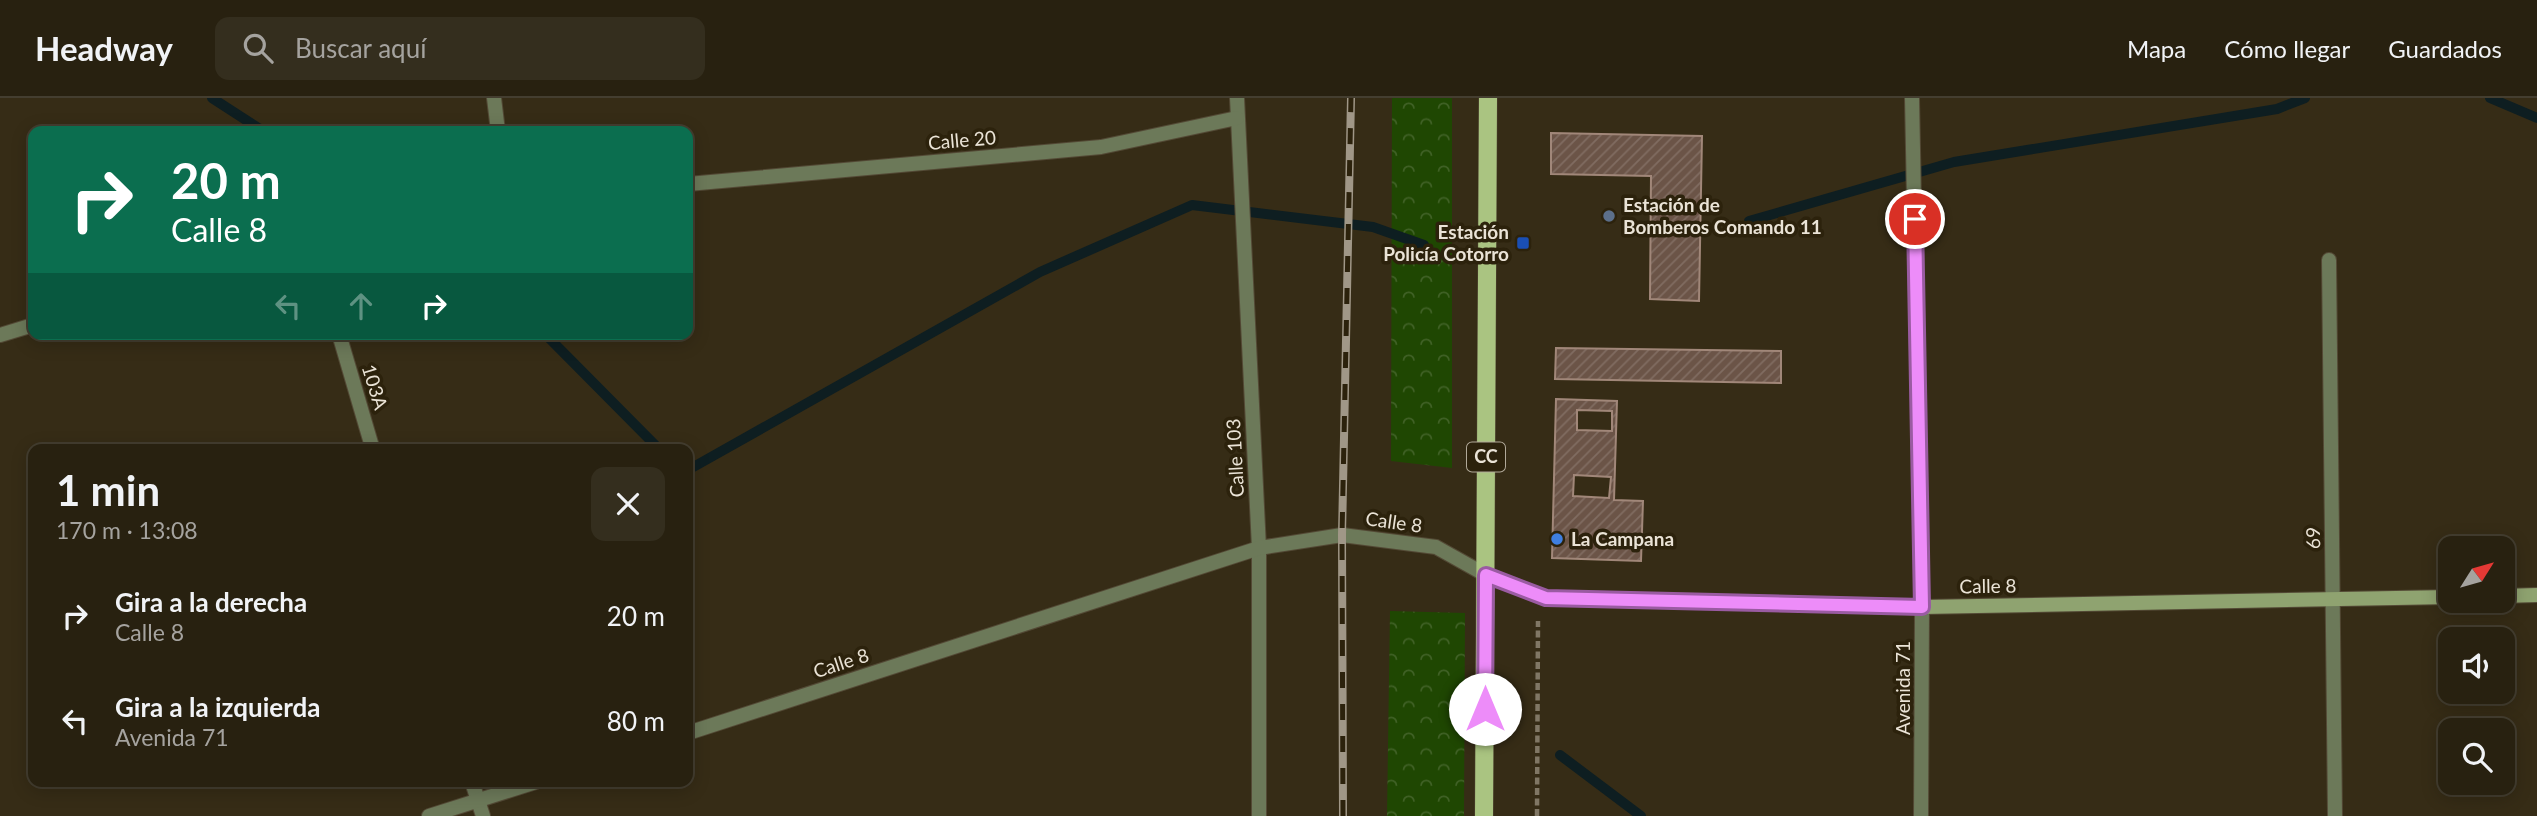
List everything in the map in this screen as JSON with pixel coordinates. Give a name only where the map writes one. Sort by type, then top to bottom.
[{"type":"main road","name":"CC","points":[[1484,816],[1488,98]]},
{"type":"street","points":[[494,98],[497,126]]},
{"type":"street","name":"Calle 103","points":[[1237,98],[1259,548],[1259,816]]},
{"type":"street","name":"Avenida 71","points":[[1912,98],[1922,607],[1922,816]]},
{"type":"street","name":"Calle 20","points":[[693,184],[1101,147],[1237,118]]},
{"type":"street","name":"69","points":[[2329,260],[2335,816]]},
{"type":"street","points":[[0,335],[28,327]]},
{"type":"street","name":"103A","points":[[341,340],[371,444]]},
{"type":"street","name":"Calle 8","points":[[693,731],[1259,548],[1342,535],[1436,547],[1486,575],[1546,598],[1922,607],[2438,597]]},
{"type":"street","points":[[2515,596],[2537,595]]},
{"type":"street","points":[[474,787],[483,816]]},
{"type":"street","points":[[429,816],[521,787]]},
{"type":"path","points":[[1537,816],[1538,594]]},
{"type":"green space","points":[[1392,98],[1452,98],[1452,468],[1391,461]]},
{"type":"green space","points":[[1390,611],[1465,613],[1464,816],[1387,816]]},
{"type":"building","points":[[1551,133],[1702,136],[1699,301],[1650,299],[1651,176],[1551,174]]},
{"type":"building","points":[[1556,348],[1781,351],[1781,383],[1555,379]]},
{"type":"building","points":[[1556,399],[1617,401],[1614,500],[1643,501],[1641,561],[1552,558]],"holes":[[[1577,410],[1612,411],[1612,431],[1577,430]],[[1574,475],[1611,477],[1609,498],[1573,496]]]},
{"type":"waterway","points":[[212,98],[255,126]]},
{"type":"waterway","points":[[1749,221],[1954,162],[2277,109],[2305,98]]},
{"type":"waterway","points":[[2490,98],[2537,118]]},
{"type":"waterway","points":[[693,467],[1040,272],[1192,205],[1373,227],[1424,245]]},
{"type":"waterway","points":[[551,340],[654,444]]},
{"type":"waterway","points":[[1560,755],[1641,816]]},
{"type":"railway","points":[[1343,816],[1342,535],[1351,98]]},
{"type":"place","name":"Estación de Bomberos Comando 11","points":[[1609,216]]},
{"type":"place","name":"Estación Policía Cotorro","points":[[1523,243]]},
{"type":"place","name":"La Campana","points":[[1557,539]]},
{"type":"route","points":[[1485,709],[1486,575],[1546,598],[1922,607],[1915,219]]}]
